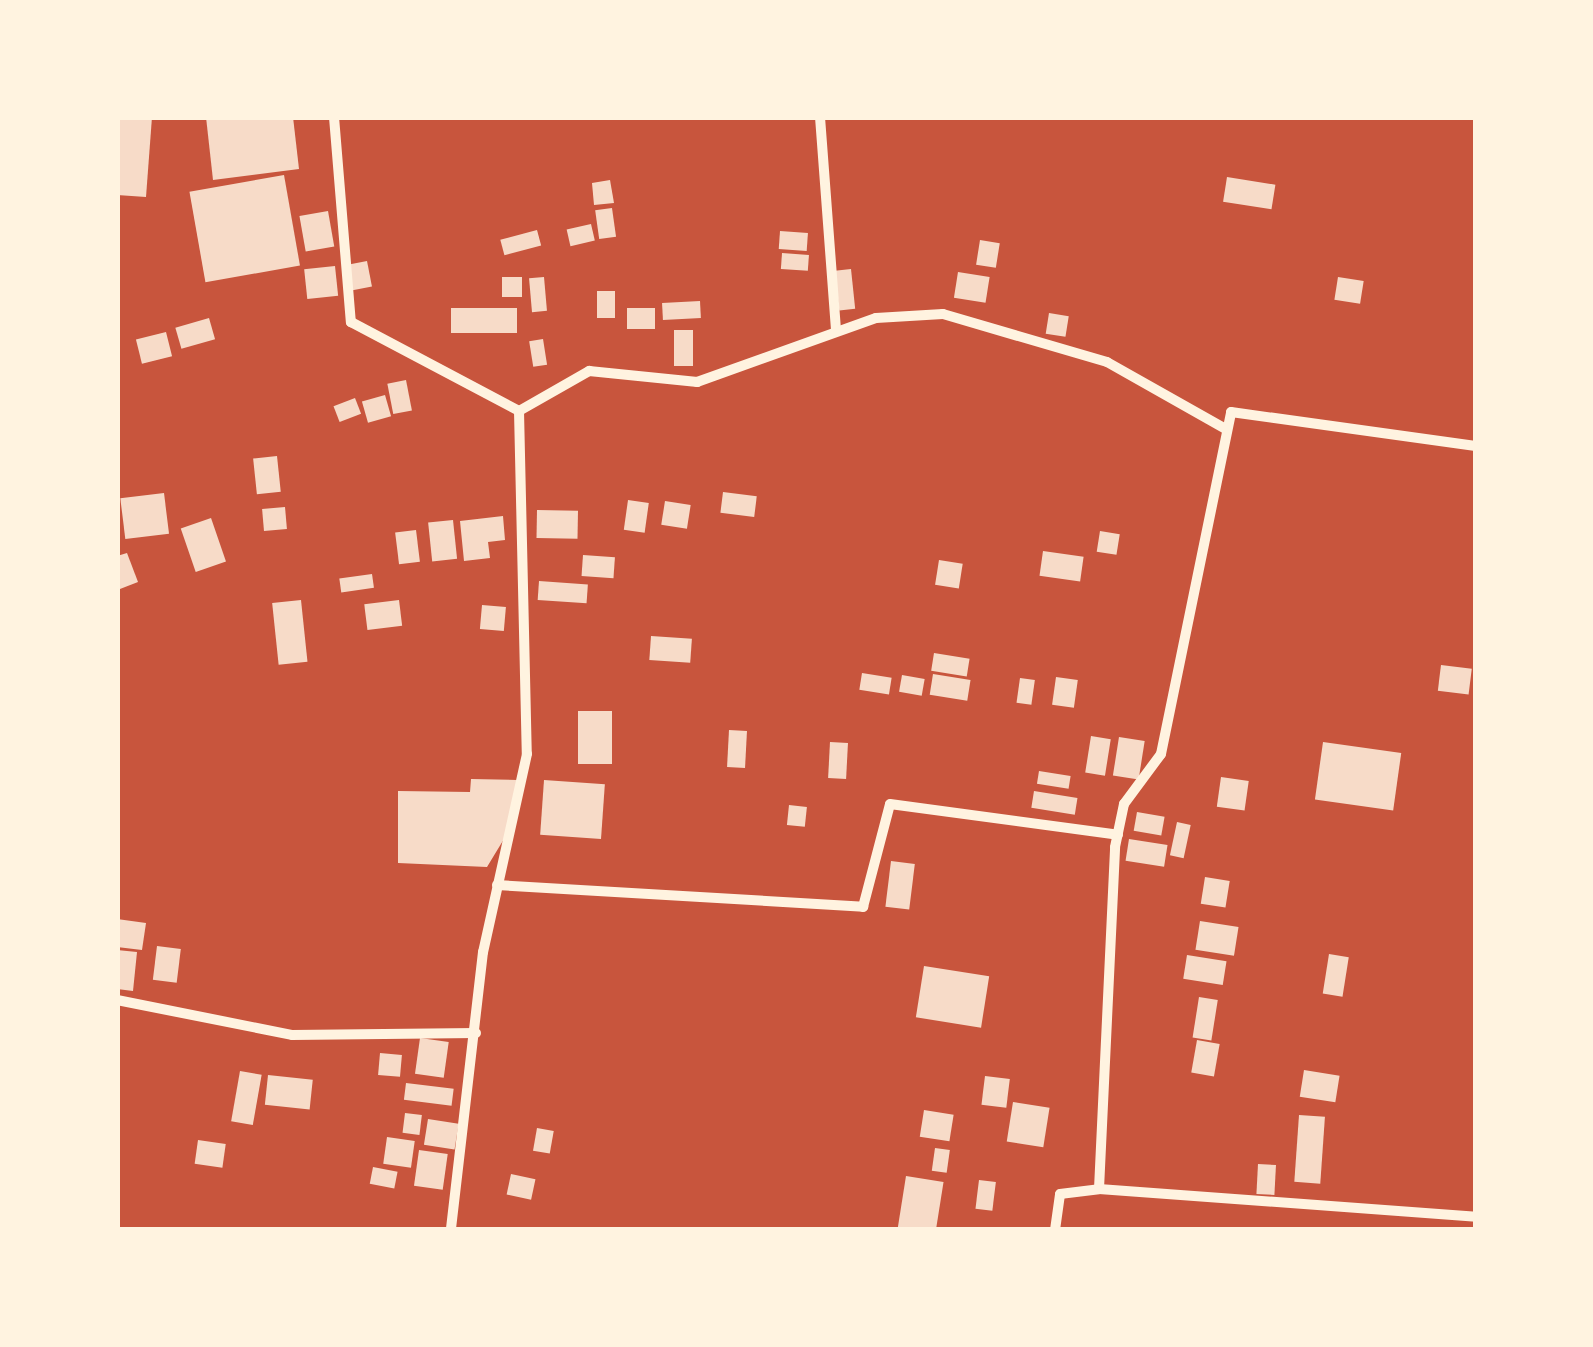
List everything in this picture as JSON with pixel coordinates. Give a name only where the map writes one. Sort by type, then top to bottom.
[{"type":"street","points":[[334,117],[351,322],[519,410]]},
{"type":"street","points":[[820,117],[836,331]]},
{"type":"street","points":[[519,410],[589,371],[698,382],[876,318],[963,319],[1122,368],[1224,428]]},
{"type":"street","points":[[452,1230],[496,885],[527,754],[519,410]]},
{"type":"street","points":[[1099,1189],[1118,835],[1124,804],[1161,754],[1224,428],[1231,412],[1476,446]]},
{"type":"street","points":[[496,885],[863,907],[890,804],[1118,835]]},
{"type":"street","points":[[117,1000],[292,1035],[476,1034]]},
{"type":"street","points":[[1055,1230],[1060,1194],[1099,1189],[1476,1217]]},
{"type":"building","points":[[117,117],[152,117],[146,197],[117,195]]},
{"type":"building","points":[[206,117],[293,117],[299,169],[213,180]]},
{"type":"building","points":[[284,175],[300,266],[205,282],[189,192]]},
{"type":"building","points":[[1227,177],[1275,185],[1271,209],[1223,202]]},
{"type":"building","points":[[610,180],[614,203],[594,205],[592,183]]},
{"type":"building","points":[[612,208],[616,237],[599,239],[595,210]]},
{"type":"building","points":[[328,211],[334,246],[306,251],[299,216]]},
{"type":"building","points":[[591,224],[595,241],[570,246],[567,230]]},
{"type":"building","points":[[537,230],[541,245],[504,255],[500,240]]},
{"type":"building","points":[[780,231],[808,233],[807,251],[779,249]]},
{"type":"building","points":[[980,240],[1000,243],[996,268],[976,265]]},
{"type":"building","points":[[782,253],[809,255],[808,271],[781,269]]},
{"type":"building","points":[[367,261],[372,287],[351,291],[346,265]]},
{"type":"building","points":[[335,266],[338,296],[307,299],[304,269]]},
{"type":"building","points":[[851,269],[855,309],[839,310],[835,271]]},
{"type":"building","points":[[958,272],[990,277],[986,303],[954,298]]},
{"type":"building","points":[[502,277],[522,277],[522,297],[502,297]]},
{"type":"building","points":[[544,277],[547,311],[532,312],[529,278]]},
{"type":"building","points":[[1338,277],[1364,281],[1360,304],[1334,300]]},
{"type":"building","points":[[597,291],[615,291],[615,318],[597,318]]},
{"type":"building","points":[[700,301],[701,318],[663,320],[662,303]]},
{"type":"building","points":[[451,308],[517,308],[517,333],[451,333]]},
{"type":"building","points":[[627,308],[655,308],[655,329],[627,329]]},
{"type":"building","points":[[1049,313],[1069,316],[1065,337],[1046,334]]},
{"type":"building","points":[[209,318],[215,339],[181,349],[175,328]]},
{"type":"building","points":[[674,330],[693,330],[693,366],[674,366]]},
{"type":"building","points":[[166,332],[172,356],[142,364],[136,339]]},
{"type":"building","points":[[543,339],[547,365],[533,367],[529,341]]},
{"type":"building","points":[[406,380],[412,410],[393,414],[387,384]]},
{"type":"building","points":[[385,395],[391,416],[368,423],[362,402]]},
{"type":"building","points":[[355,398],[361,414],[340,422],[334,406]]},
{"type":"building","points":[[277,456],[281,492],[257,494],[253,459]]},
{"type":"building","points":[[723,492],[757,496],[754,517],[720,513]]},
{"type":"building","points":[[164,493],[169,534],[125,539],[120,498]]},
{"type":"building","points":[[628,500],[649,503],[645,533],[624,530]]},
{"type":"building","points":[[665,501],[691,505],[687,529],[661,525]]},
{"type":"building","points":[[285,507],[287,529],[264,531],[262,509]]},
{"type":"building","points":[[537,510],[578,511],[578,539],[537,538]]},
{"type":"building","points":[[503,516],[505,540],[488,542],[490,558],[464,561],[460,521]]},
{"type":"building","points":[[211,518],[226,561],[196,572],[181,528]]},
{"type":"building","points":[[453,520],[457,559],[432,561],[428,523]]},
{"type":"building","points":[[416,530],[420,562],[399,564],[395,533]]},
{"type":"building","points":[[1100,531],[1120,534],[1116,555],[1097,552]]},
{"type":"building","points":[[1043,551],[1084,557],[1080,581],[1040,576]]},
{"type":"building","points":[[127,553],[138,582],[120,589],[117,556]]},
{"type":"building","points":[[583,555],[615,557],[613,578],[582,576]]},
{"type":"building","points":[[939,560],[963,564],[959,588],[935,585]]},
{"type":"building","points":[[372,574],[374,588],[341,592],[339,579]]},
{"type":"building","points":[[539,581],[588,584],[587,603],[538,600]]},
{"type":"building","points":[[301,600],[307,662],[279,665],[272,603]]},
{"type":"building","points":[[399,600],[402,626],[367,630],[364,604]]},
{"type":"building","points":[[482,605],[506,607],[504,631],[480,629]]},
{"type":"building","points":[[651,636],[692,639],[690,663],[649,660]]},
{"type":"building","points":[[934,653],[970,659],[967,676],[931,671]]},
{"type":"building","points":[[1441,665],[1472,669],[1469,695],[1438,691]]},
{"type":"building","points":[[862,673],[892,678],[889,694],[859,690]]},
{"type":"building","points":[[933,674],[971,680],[967,701],[930,695]]},
{"type":"building","points":[[902,675],[925,679],[922,696],[899,692]]},
{"type":"building","points":[[1056,677],[1078,680],[1074,708],[1052,705]]},
{"type":"building","points":[[1020,678],[1035,680],[1031,705],[1017,703]]},
{"type":"building","points":[[578,711],[612,711],[612,764],[578,764]]},
{"type":"building","points":[[729,730],[747,731],[745,768],[727,767]]},
{"type":"building","points":[[1091,736],[1111,739],[1105,776],[1085,773]]},
{"type":"building","points":[[1119,737],[1145,741],[1139,780],[1113,776]]},
{"type":"building","points":[[830,742],[848,743],[846,779],[828,778]]},
{"type":"building","points":[[1323,742],[1401,753],[1393,810],[1315,799]]},
{"type":"building","points":[[1039,771],[1071,776],[1069,789],[1037,784]]},
{"type":"building","points":[[1221,777],[1249,781],[1245,811],[1217,807]]},
{"type":"building","points":[[471,779],[517,780],[507,834],[487,867],[398,863],[398,791],[470,792]]},
{"type":"building","points":[[544,780],[605,784],[601,839],[540,835]]},
{"type":"building","points":[[1034,791],[1077,798],[1075,815],[1031,808]]},
{"type":"building","points":[[789,805],[807,807],[805,827],[787,825]]},
{"type":"building","points":[[1137,812],[1165,817],[1161,836],[1134,831]]},
{"type":"building","points":[[1177,822],[1191,825],[1184,858],[1170,855]]},
{"type":"building","points":[[1129,839],[1168,845],[1164,867],[1126,861]]},
{"type":"building","points":[[891,861],[915,864],[909,910],[885,907]]},
{"type":"building","points":[[1205,877],[1230,881],[1225,908],[1201,904]]},
{"type":"building","points":[[117,919],[146,923],[142,950],[117,947]]},
{"type":"building","points":[[1200,921],[1239,927],[1234,956],[1195,950]]},
{"type":"building","points":[[157,946],[181,949],[177,983],[153,980]]},
{"type":"building","points":[[117,950],[137,952],[133,991],[117,989]]},
{"type":"building","points":[[1329,954],[1349,957],[1342,997],[1323,994]]},
{"type":"building","points":[[1187,955],[1227,961],[1223,985],[1183,979]]},
{"type":"building","points":[[924,966],[989,976],[981,1028],[916,1017]]},
{"type":"building","points":[[1199,997],[1218,1000],[1211,1040],[1193,1037]]},
{"type":"building","points":[[420,1038],[449,1042],[444,1078],[415,1074]]},
{"type":"building","points":[[1197,1040],[1220,1044],[1214,1076],[1191,1072]]},
{"type":"building","points":[[380,1053],[402,1055],[400,1077],[378,1075]]},
{"type":"building","points":[[1304,1070],[1340,1076],[1335,1102],[1300,1097]]},
{"type":"building","points":[[240,1071],[262,1075],[253,1125],[231,1121]]},
{"type":"building","points":[[268,1075],[313,1080],[310,1110],[265,1105]]},
{"type":"building","points":[[985,1076],[1010,1079],[1006,1108],[981,1105]]},
{"type":"building","points":[[406,1083],[454,1089],[452,1106],[404,1100]]},
{"type":"building","points":[[1013,1102],[1050,1108],[1043,1147],[1007,1142]]},
{"type":"building","points":[[924,1110],[954,1115],[949,1141],[920,1137]]},
{"type":"building","points":[[405,1113],[422,1115],[419,1135],[403,1133]]},
{"type":"building","points":[[1299,1115],[1325,1117],[1320,1184],[1294,1182]]},
{"type":"building","points":[[428,1119],[459,1124],[455,1150],[424,1145]]},
{"type":"building","points":[[537,1128],[554,1131],[550,1154],[533,1151]]},
{"type":"building","points":[[387,1137],[415,1141],[411,1168],[383,1164]]},
{"type":"building","points":[[198,1140],[226,1144],[222,1168],[195,1164]]},
{"type":"building","points":[[935,1148],[950,1150],[947,1173],[932,1171]]},
{"type":"building","points":[[419,1150],[448,1154],[443,1190],[414,1186]]},
{"type":"building","points":[[1258,1164],[1276,1165],[1274,1195],[1256,1194]]},
{"type":"building","points":[[373,1167],[398,1172],[394,1188],[370,1184]]},
{"type":"building","points":[[511,1174],[535,1179],[531,1200],[507,1195]]},
{"type":"building","points":[[906,1176],[944,1182],[936,1230],[897,1230]]},
{"type":"building","points":[[979,1180],[996,1182],[992,1211],[975,1209]]}]
